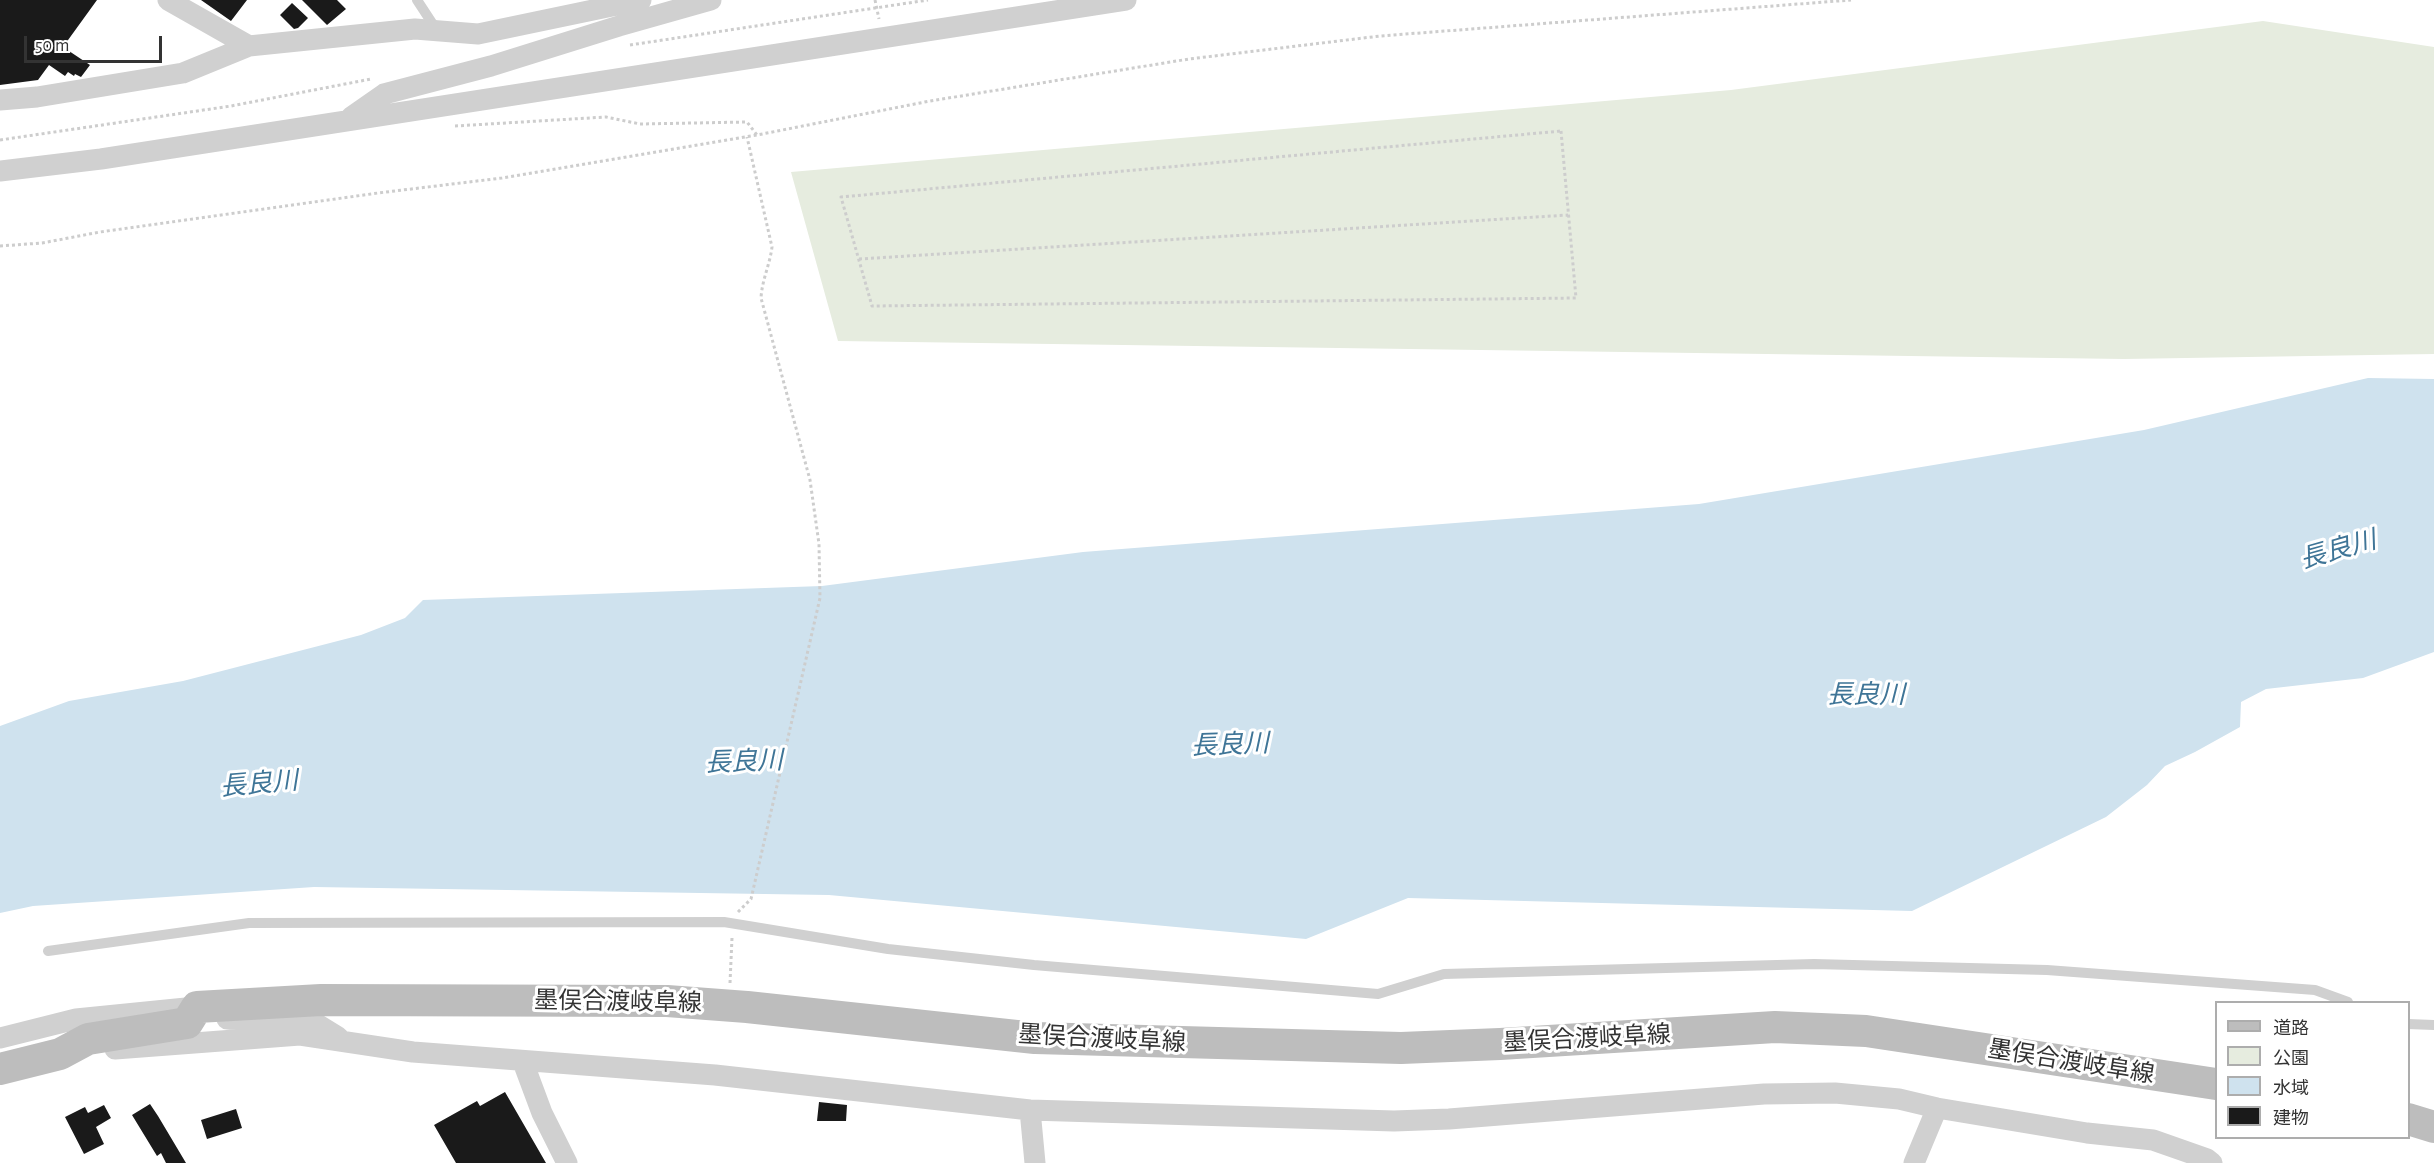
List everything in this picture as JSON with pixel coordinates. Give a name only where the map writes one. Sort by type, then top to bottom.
[{"type":"main road","name":"墨俣合渡岐阜線","points":[[197,1007],[321,1000],[667,1000],[1035,1038],[1401,1048],[1775,1027],[1855,1031],[2215,1084]]},
{"type":"main road","points":[[0,1069],[60,1054],[88,1039],[187,1023],[197,1007]]},
{"type":"main road","points":[[2410,1119],[2434,1127]]},
{"type":"street","points":[[168,0],[249,46]]},
{"type":"street","points":[[0,100],[38,97],[183,72],[249,46],[415,29],[478,34],[641,0]]},
{"type":"street","points":[[346,120],[384,94],[492,66],[711,0]]},
{"type":"street","points":[[0,171],[101,159],[1126,0]]},
{"type":"street","points":[[0,1038],[76,1019],[197,1007],[203,1018],[312,1021],[346,1042]]},
{"type":"street","points":[[60,1054],[213,1040],[300,1035],[413,1052],[716,1075],[1030,1110],[1394,1121],[1449,1119],[1764,1094],[1835,1093],[1899,1099],[1937,1108],[2087,1133],[2153,1140],[2207,1159],[2212,1163]]},
{"type":"street","points":[[523,1062],[542,1113],[567,1163]]},
{"type":"street","points":[[1914,1163],[1937,1108]]},
{"type":"street","points":[[1030,1110],[1035,1163]]},
{"type":"lane","points":[[417,0],[436,29]]},
{"type":"lane","points":[[48,951],[249,923],[724,922],[911,951],[1034,965],[1378,994],[1444,974],[1814,964],[2047,970],[2315,990],[2345,1001]]},
{"type":"lane","points":[[2410,1024],[2434,1025]]},
{"type":"path","points":[[0,246],[42,243],[100,232],[502,178],[747,137],[930,101],[1190,59],[1380,36],[1851,0]]},
{"type":"path","points":[[453,126],[606,117],[640,124],[747,122],[758,135]]},
{"type":"path","points":[[1561,131],[1568,214],[1576,298],[872,306],[841,197],[1561,131]]},
{"type":"path","points":[[747,137],[772,246],[761,298],[810,480],[819,544],[820,598],[751,899]]},
{"type":"path","points":[[859,259],[1568,214]]},
{"type":"path","points":[[729,1006],[734,924]]},
{"type":"green space","points":[[2263,21],[2434,47],[2434,354],[2124,359],[838,341],[791,172],[1731,90]]},
{"type":"water","name":"長良川","points":[[2368,378],[2434,379],[2434,652],[2363,678],[2266,689],[2241,702],[2240,727],[2165,766],[2147,785],[2106,817],[1912,911],[1408,898],[1306,939],[829,895],[314,887],[33,906],[0,913],[0,726],[69,701],[183,681],[361,635],[405,618],[423,600],[822,586],[1083,552],[1699,504],[2144,430]]},
{"type":"building","points":[[0,0],[97,0],[63,47],[90,65],[81,77],[68,72],[65,76],[49,65],[38,80],[0,85]]},
{"type":"building","points":[[201,0],[247,0],[231,21]]},
{"type":"building","points":[[302,0],[337,0],[346,9],[327,25]]},
{"type":"building","points":[[292,3],[308,18],[294,29],[280,15]]},
{"type":"building","points":[[505,1092],[546,1163],[456,1163],[434,1125],[477,1101],[480,1106]]},
{"type":"building","points":[[819,1102],[847,1105],[846,1121],[817,1121]]},
{"type":"building","points":[[150,1104],[186,1163],[166,1163],[161,1153],[157,1156],[132,1115]]},
{"type":"building","points":[[104,1105],[111,1118],[96,1127],[104,1144],[84,1154],[65,1117],[85,1107],[88,1113]]},
{"type":"building","points":[[236,1109],[242,1128],[207,1139],[201,1120]]}]
